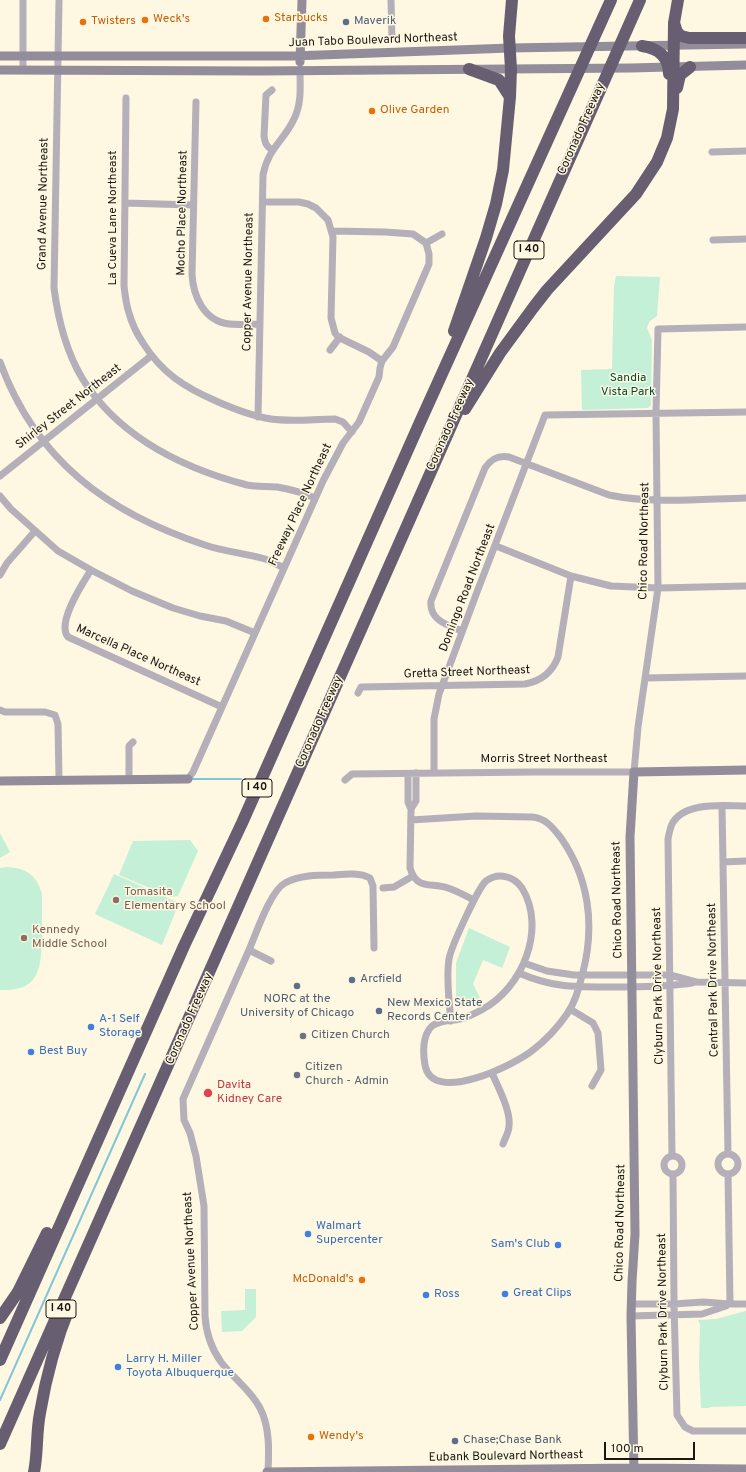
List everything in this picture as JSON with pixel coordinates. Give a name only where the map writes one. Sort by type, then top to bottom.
[{"type":"highway","points":[[421,420],[477,267],[496,204],[503,170],[510,97],[511,69],[509,30],[512,0]]},
{"type":"highway","name":"I 40","points":[[0,1360],[90,1155],[184,946],[242,822],[421,420],[611,0]]},
{"type":"highway","name":"Coronado Freeway","points":[[0,1444],[121,1174],[417,501],[640,0]]},
{"type":"highway","points":[[417,501],[464,410],[500,353],[547,290],[632,199],[646,181],[660,156],[668,132],[674,102],[671,68],[674,45],[674,23],[678,0]]},
{"type":"highway","points":[[674,23],[677,32],[686,38],[746,38]]},
{"type":"highway","points":[[642,46],[652,48],[660,52],[671,68]]},
{"type":"highway","points":[[646,181],[653,177],[666,150],[675,121],[678,80],[680,75],[690,67]]},
{"type":"highway","points":[[469,69],[499,80],[510,97]]},
{"type":"highway","points":[[0,1318],[24,1281],[69,1189],[90,1155]]},
{"type":"highway","points":[[34,1472],[40,1414],[54,1350],[67,1312],[121,1174]]},
{"type":"highway","points":[[36,1458],[37,1466],[40,1472]]},
{"type":"main road","name":"Copper Avenue Northeast","points":[[300,70],[302,0]]},
{"type":"main road","name":"Juan Tabo Boulevard Northeast","points":[[0,56],[300,56],[510,48],[746,44]]},
{"type":"main road","points":[[170,56],[170,70]]},
{"type":"main road","points":[[0,70],[547,69],[671,68],[746,65]]},
{"type":"main road","name":"Morris Street Northeast","points":[[634,772],[746,770]]},
{"type":"main road","name":"Chico Road Northeast","points":[[634,772],[630,837],[635,1234],[631,1316],[634,1470]]},
{"type":"main road","points":[[0,781],[59,779],[188,779]]},
{"type":"main road","name":"Eubank Boulevard Northeast","points":[[268,1472],[746,1469]]},
{"type":"street","points":[[23,0],[23,70]]},
{"type":"street","name":"Grand Avenue Northeast","points":[[59,0],[54,288],[60,324],[68,347],[82,378],[97,398],[122,425],[140,439],[186,464],[215,476],[249,485],[278,487],[315,498]]},
{"type":"street","points":[[391,0],[392,40]]},
{"type":"street","name":"Copper Avenue Northeast","points":[[258,416],[263,175],[265,164],[272,150],[288,130],[295,118],[299,104],[300,70]]},
{"type":"street","points":[[272,90],[266,95],[264,136],[267,146],[272,150]]},
{"type":"street","name":"La Cueva Lane Northeast","points":[[126,98],[123,276],[127,306],[132,322],[151,356],[170,376],[190,389],[231,408],[248,414],[284,420],[335,419],[343,422],[352,432]]},
{"type":"street","name":"Mocho Place Northeast","points":[[196,102],[192,279],[195,294],[198,302],[210,315],[221,322],[228,324],[260,324]]},
{"type":"street","points":[[712,152],[746,151]]},
{"type":"street","points":[[263,202],[299,202],[308,204],[323,214],[328,220],[332,231],[331,318],[335,333],[382,361]]},
{"type":"street","points":[[125,204],[193,205]]},
{"type":"street","points":[[332,231],[407,233],[418,236],[426,243],[442,234]]},
{"type":"street","points":[[713,240],[746,239]]},
{"type":"street","name":"Freeway Place Northeast","points":[[188,779],[193,772],[335,456],[360,422],[379,377],[382,361],[393,347],[429,264],[429,254],[426,243]]},
{"type":"street","name":"Chico Road Northeast","points":[[634,772],[638,727],[658,588],[656,413],[658,329],[746,327]]},
{"type":"street","points":[[330,350],[340,337]]},
{"type":"street","name":"Shirley Street Northeast","points":[[0,476],[151,356]]},
{"type":"street","points":[[0,362],[15,399],[43,441],[62,463],[105,499],[140,519],[205,546],[266,559],[284,568]]},
{"type":"street","points":[[656,413],[746,412]]},
{"type":"street","name":"Domingo Road Northeast","points":[[434,773],[434,719],[442,686],[545,415],[656,413]]},
{"type":"street","points":[[462,631],[442,623],[435,618],[430,609],[432,597],[485,468],[488,463],[495,458],[502,456],[609,495],[630,498],[658,499],[746,498]]},
{"type":"street","points":[[0,496],[11,509],[58,551],[91,570],[132,591],[173,608],[200,616],[226,621],[255,633]]},
{"type":"street","points":[[0,575],[7,563],[35,531]]},
{"type":"street","points":[[496,546],[571,576],[611,586],[658,588],[746,586]]},
{"type":"street","name":"Marcella Place Northeast","points":[[91,570],[70,608],[65,628],[66,635],[222,707]]},
{"type":"street","name":"Gretta Street Northeast","points":[[358,693],[361,687],[525,684],[535,682],[547,674],[553,667],[558,657],[571,576]]},
{"type":"street","points":[[645,678],[746,676]]},
{"type":"street","points":[[0,710],[5,712],[45,712],[55,715],[58,724],[59,779]]},
{"type":"street","points":[[129,779],[129,746],[133,742]]},
{"type":"street","name":"Morris Street Northeast","points":[[345,780],[352,774],[634,772]]},
{"type":"street","points":[[411,809],[416,802],[416,773]]},
{"type":"street","points":[[408,774],[408,802],[411,809],[410,868],[413,876],[422,884],[448,888],[474,900]]},
{"type":"street","points":[[722,806],[746,806]]},
{"type":"street","name":"Clyburn Park Drive Northeast","points":[[672,1156],[667,845],[670,830],[676,818],[681,814],[696,808],[722,806]]},
{"type":"street","name":"Central Park Drive Northeast","points":[[722,806],[728,1154],[735,1157],[738,1165],[736,1170],[728,1174]]},
{"type":"street","points":[[411,820],[480,816],[532,816],[541,818],[555,831],[568,848],[584,887],[589,910],[590,931],[588,948],[575,1000],[546,1039],[520,1060],[492,1073],[467,1080],[436,1081],[428,1074],[425,1064],[425,1042],[429,1030],[433,1025],[440,1022],[451,1021],[472,1015],[492,1004],[508,990],[524,963],[530,939],[530,909],[523,890],[514,879],[506,877],[495,877],[485,883],[480,888],[474,900],[449,958],[449,1004],[451,1021]]},
{"type":"street","points":[[723,862],[746,861]]},
{"type":"street","name":"Copper Avenue Northeast","points":[[268,1472],[268,1433],[261,1410],[253,1396],[221,1362],[213,1348],[207,1332],[205,1316],[204,1206],[195,1154],[182,1113],[183,1099],[274,894],[280,886],[294,879],[308,876],[359,874],[370,878],[373,886],[374,948]]},
{"type":"street","points":[[383,888],[394,887],[413,876]]},
{"type":"street","points":[[249,950],[271,960]]},
{"type":"street","points":[[524,963],[547,971],[582,976],[670,975],[696,982],[725,984],[746,983]]},
{"type":"street","points":[[519,973],[551,984],[579,987],[670,986],[696,982]]},
{"type":"street","points":[[570,1008],[590,1020],[596,1026],[601,1070],[592,1086]]},
{"type":"street","points":[[492,1073],[507,1110],[509,1119],[509,1127],[503,1144]]},
{"type":"street","points":[[728,1154],[721,1157],[718,1164],[721,1171],[728,1174],[730,1304]]},
{"type":"street","name":"Clyburn Park Drive Northeast","points":[[672,1156],[679,1158],[682,1165],[680,1170],[673,1174],[666,1172],[664,1165],[666,1158],[672,1156]]},
{"type":"street","name":"Clyburn Park Drive Northeast","points":[[673,1174],[674,1315],[677,1415],[682,1424],[688,1429],[696,1432],[746,1432]]},
{"type":"street","points":[[632,1304],[704,1302],[746,1304]]},
{"type":"street","points":[[631,1316],[702,1314],[730,1304]]},
{"type":"green space","name":"Sandia Vista Park","points":[[616,276],[660,277],[657,316],[649,322],[647,328],[652,340],[651,405],[648,408],[582,410],[581,370],[612,369],[614,286]]},
{"type":"green space","points":[[0,833],[10,852],[0,858]]},
{"type":"green space","points":[[190,840],[198,851],[178,896],[171,897],[119,875],[133,841]]},
{"type":"green space","name":"Kennedy Middle School","points":[[7,867],[20,869],[30,874],[34,877],[40,887],[42,894],[42,949],[39,969],[30,983],[13,990],[0,990],[0,868]]},
{"type":"green space","points":[[114,874],[179,903],[162,945],[95,914]]},
{"type":"green space","points":[[469,928],[510,947],[502,968],[483,960],[473,984],[480,998],[460,1008],[456,1004],[456,963]]},
{"type":"green space","points":[[245,1289],[256,1289],[256,1317],[242,1331],[222,1332],[221,1311],[245,1310]]},
{"type":"green space","points":[[746,1311],[746,1406],[701,1408],[699,1366],[700,1325],[698,1320],[716,1319]]},
{"type":"waterway","points":[[190,779],[241,779]]},
{"type":"waterway","points":[[0,1400],[145,1074]]},
{"type":"place","name":"Starbucks","points":[[266,19]]},
{"type":"place","name":"Weck's","points":[[145,20]]},
{"type":"place","name":"Twisters","points":[[83,22]]},
{"type":"place","name":"Maverik","points":[[346,22]]},
{"type":"place","name":"Olive Garden","points":[[372,111]]},
{"type":"place","name":"Tomasita Elementary School","points":[[116,900]]},
{"type":"place","name":"Kennedy Middle School","points":[[24,938]]},
{"type":"place","name":"Arcfield","points":[[352,980]]},
{"type":"place","name":"NORC at the University of Chicago","points":[[297,986]]},
{"type":"place","name":"New Mexico State Records Center","points":[[379,1011]]},
{"type":"place","name":"A-1 Self Storage","points":[[91,1027]]},
{"type":"place","name":"Citizen Church","points":[[303,1036]]},
{"type":"place","name":"Best Buy","points":[[31,1052]]},
{"type":"place","name":"Citizen Church - Admin","points":[[297,1075]]},
{"type":"place","name":"Davita Kidney Care","points":[[208,1093]]},
{"type":"place","name":"Walmart Supercenter","points":[[308,1234]]},
{"type":"place","name":"Sam's Club","points":[[558,1245]]},
{"type":"place","name":"McDonald's","points":[[362,1280]]},
{"type":"place","name":"Great Clips","points":[[505,1294]]},
{"type":"place","name":"Ross","points":[[426,1295]]},
{"type":"place","name":"Larry H. Miller Toyota Albuquerque","points":[[118,1367]]},
{"type":"place","name":"Wendy's","points":[[311,1437]]},
{"type":"place","name":"Chase;Chase Bank","points":[[455,1441]]}]
